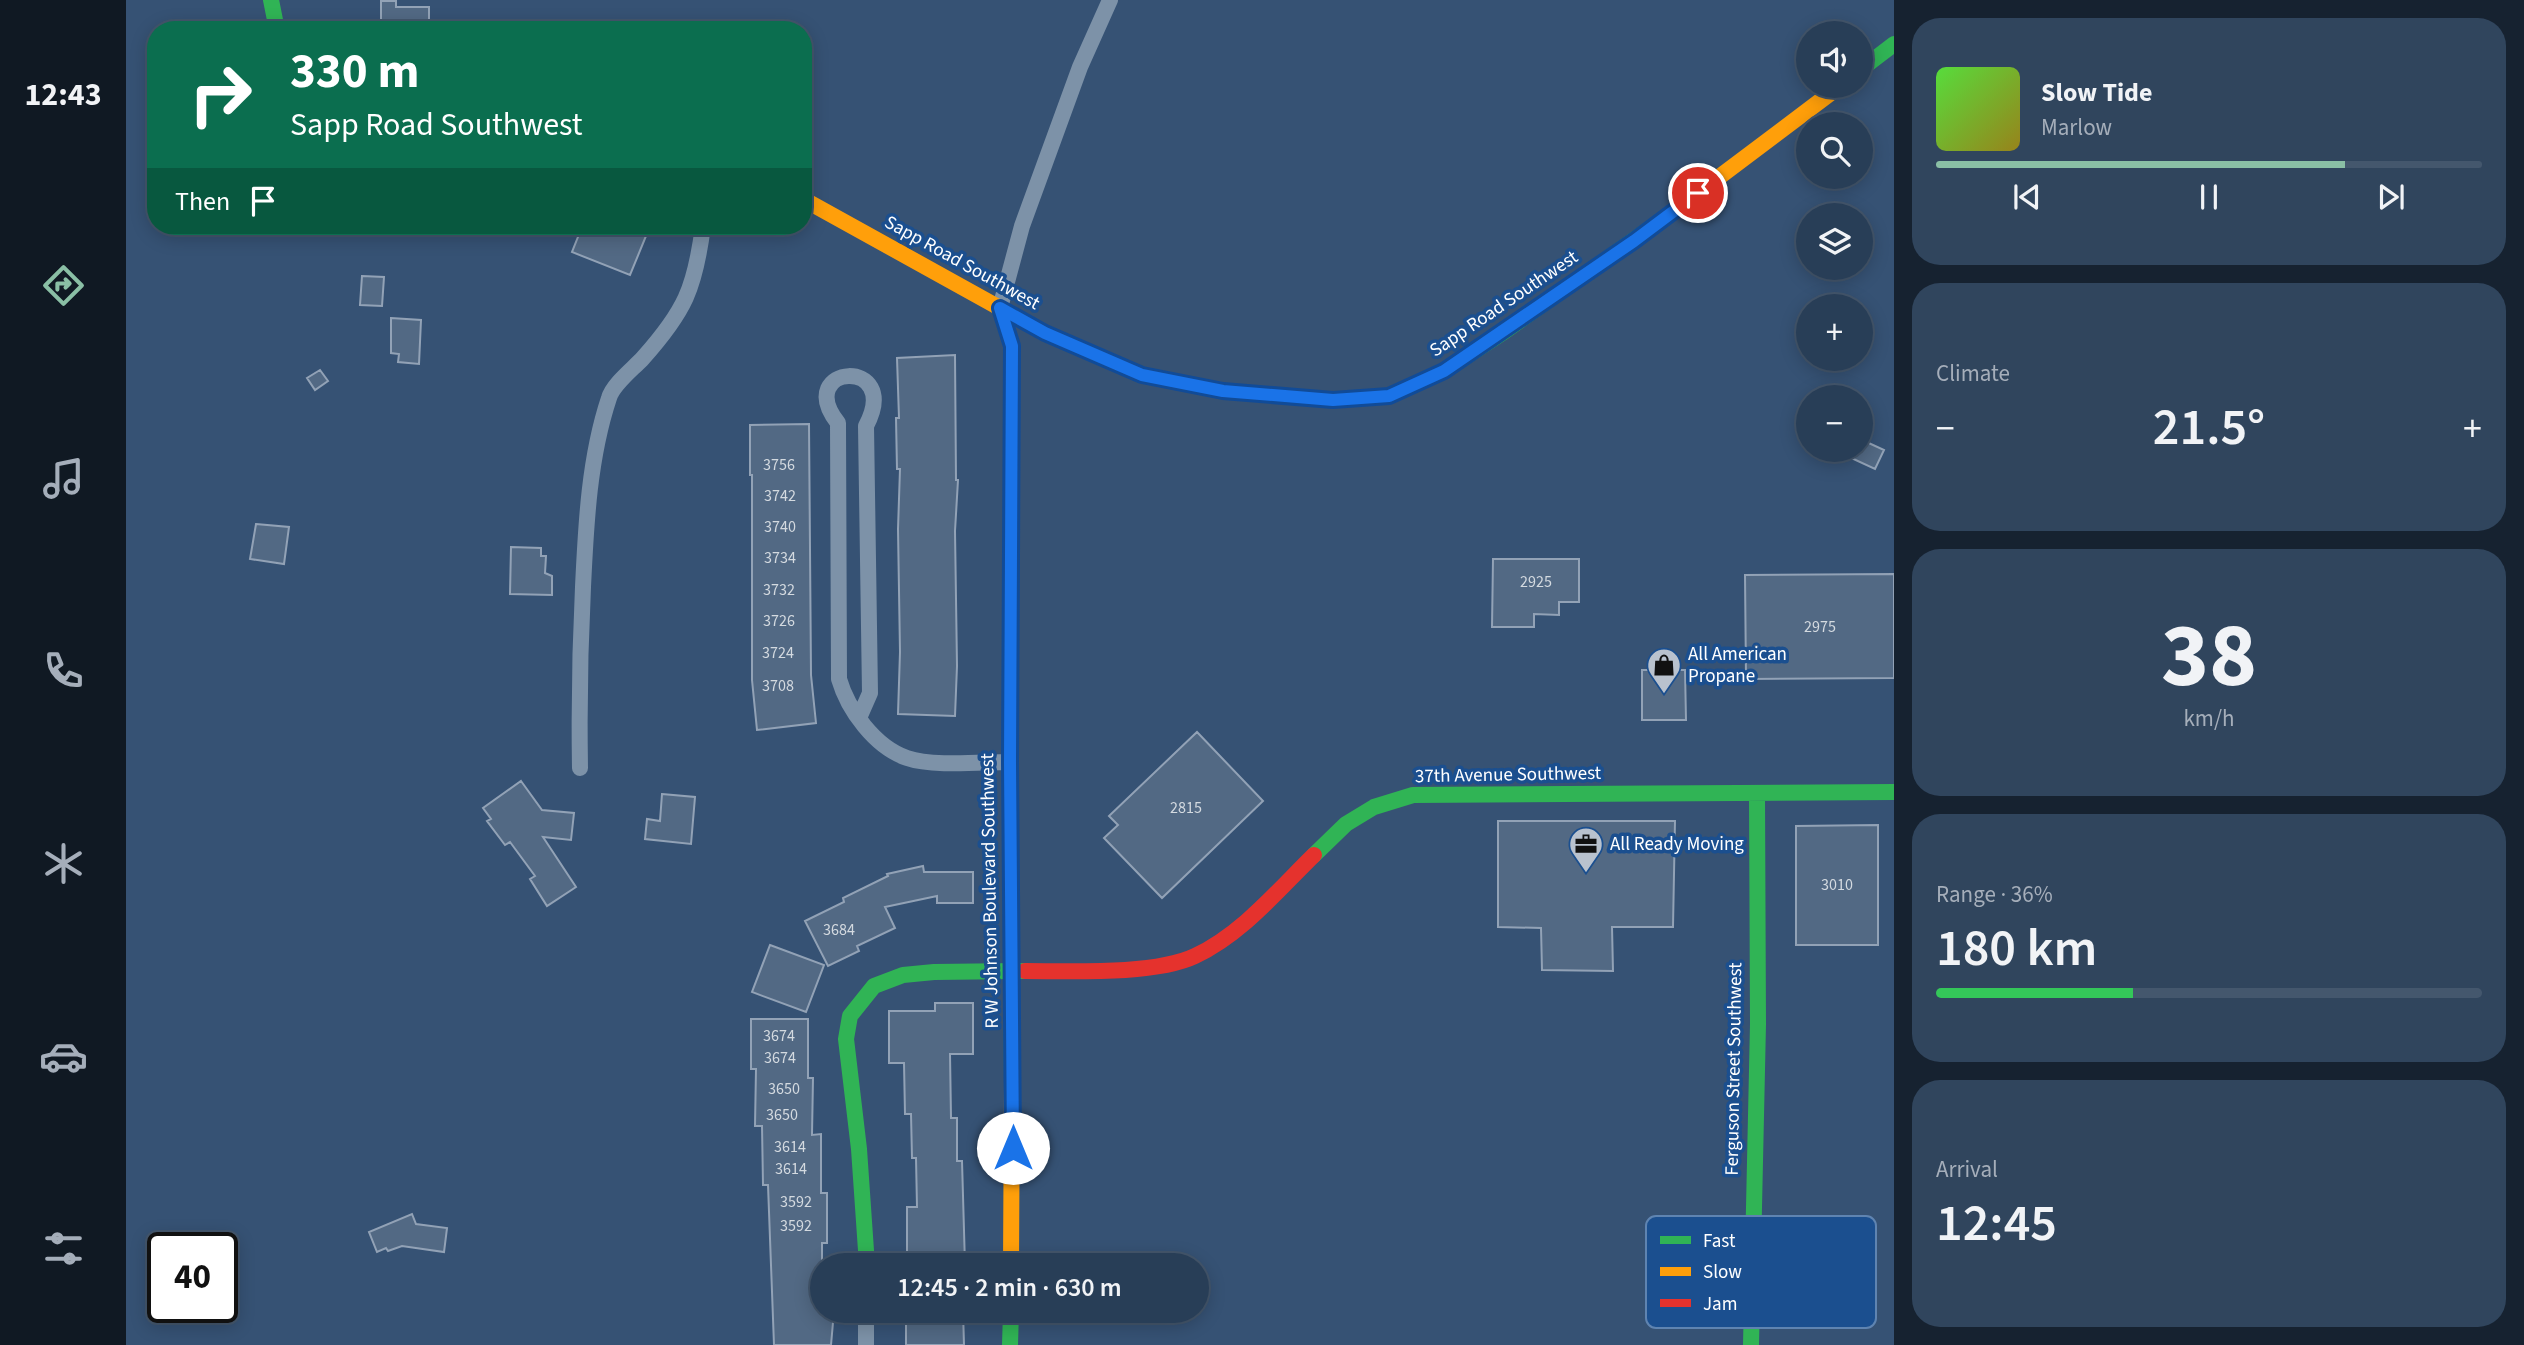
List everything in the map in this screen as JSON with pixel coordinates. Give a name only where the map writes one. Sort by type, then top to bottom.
[{"type":"street","points":[[271,0],[275,21]]},
{"type":"street","points":[[1000,308],[1026,214],[1080,67],[1111,0]]},
{"type":"street","points":[[1873,60],[1894,44]]},
{"type":"street","name":"Sapp Road Southwest","points":[[812,204],[1045,333],[1142,375],[1236,392],[1333,400],[1389,396],[1444,371],[1515,324],[1634,241],[1824,98]]},
{"type":"street","points":[[580,768],[579,685],[585,544],[593,463],[610,394],[669,329],[683,307],[698,267],[702,235]]},
{"type":"street","name":"R W Johnson Boulevard Southwest","points":[[1000,308],[1012,346],[1011,1253]]},
{"type":"street","points":[[859,718],[870,693],[866,426],[874,408],[875,396],[869,385],[855,374],[832,381],[827,387],[829,412],[838,423],[839,679],[844,696],[859,718],[882,743],[908,759],[934,762],[1010,762]]},
{"type":"street","name":"37th Avenue Southwest","points":[[866,1253],[859,1149],[846,1039],[850,1016],[860,1000],[874,986],[903,975],[934,972],[1012,973],[1150,967],[1193,957],[1247,920],[1346,824],[1374,807],[1392,800],[1436,794],[1894,792]]},
{"type":"street","name":"Ferguson Street Southwest","points":[[1754,1216],[1758,1024],[1757,794]]},
{"type":"street","points":[[866,1323],[866,1345]]},
{"type":"street","points":[[1010,1345],[1011,1323]]},
{"type":"building","points":[[381,1],[396,1],[396,7],[429,7],[429,21],[381,21]]},
{"type":"building","points":[[579,235],[646,236],[630,275],[572,252]]},
{"type":"building","points":[[362,276],[384,277],[382,306],[360,305]]},
{"type":"building","points":[[391,318],[421,320],[419,364],[398,362],[399,354],[391,353]]},
{"type":"building","points":[[955,355],[958,480],[955,531],[955,716],[898,714],[900,469],[897,469],[897,358]]},
{"type":"building","points":[[320,370],[328,381],[315,390],[307,378]]},
{"type":"building","points":[[809,424],[811,675],[816,723],[757,730],[752,680],[750,425]]},
{"type":"building","points":[[1873,445],[1884,450],[1875,469],[1860,462],[1873,462]]},
{"type":"building","points":[[256,524],[289,527],[284,564],[250,559]]},
{"type":"building","points":[[511,547],[541,548],[541,556],[546,556],[545,573],[552,576],[552,595],[510,594]]},
{"type":"building","points":[[1493,559],[1579,559],[1579,602],[1559,602],[1559,615],[1534,614],[1534,627],[1492,627]]},
{"type":"building","points":[[1894,574],[1894,678],[1746,679],[1745,575]]},
{"type":"building","name":"All American Propane","points":[[1642,670],[1685,670],[1686,720],[1642,720]]},
{"type":"building","points":[[1197,732],[1263,801],[1162,898],[1104,838],[1118,825],[1109,816]]},
{"type":"building","points":[[521,781],[542,810],[574,813],[571,840],[543,837],[576,887],[547,906],[530,879],[535,876],[510,842],[505,845],[487,821],[491,819],[483,808]]},
{"type":"building","points":[[662,794],[695,797],[691,844],[645,839],[647,819],[660,821]]},
{"type":"building","name":"All Ready Moving","points":[[1498,821],[1675,821],[1673,927],[1612,927],[1613,971],[1542,970],[1541,928],[1498,927]]},
{"type":"building","points":[[1878,825],[1878,945],[1796,945],[1796,826]]},
{"type":"building","points":[[923,866],[924,872],[973,872],[973,903],[937,903],[937,896],[885,907],[895,928],[857,946],[859,951],[828,966],[805,921],[844,902],[843,898],[888,876],[887,874]]},
{"type":"building","points":[[770,945],[824,965],[806,1012],[752,992]]},
{"type":"building","points":[[935,1003],[973,1003],[973,1054],[950,1054],[951,1118],[957,1118],[957,1161],[962,1161],[965,1253],[907,1253],[907,1207],[917,1207],[916,1158],[912,1158],[911,1114],[905,1114],[904,1063],[889,1063],[889,1011],[935,1011]]},
{"type":"building","points":[[751,1019],[808,1019],[808,1078],[813,1078],[812,1135],[821,1134],[821,1193],[827,1193],[827,1243],[822,1243],[822,1253],[810,1253],[810,1323],[833,1323],[831,1345],[774,1345],[768,1185],[763,1185],[762,1126],[755,1126],[756,1069],[751,1069]]},
{"type":"building","points":[[412,1214],[416,1224],[447,1228],[444,1252],[402,1246],[377,1252],[369,1232]]},
{"type":"building","points":[[906,1323],[963,1323],[964,1345],[906,1345]]},
{"type":"traffic: fast","points":[[271,0],[275,21]]},
{"type":"traffic: fast","points":[[1873,60],[1894,44]]},
{"type":"traffic: fast","points":[[1164,379],[1222,391],[1333,400],[1389,396],[1444,371],[1662,220]]},
{"type":"traffic: fast","points":[[1000,308],[1012,346],[1012,1080]]},
{"type":"traffic: fast","points":[[1314,855],[1346,824],[1374,807],[1413,795],[1894,792]]},
{"type":"traffic: fast","points":[[1754,1216],[1758,1024],[1757,794]]},
{"type":"traffic: fast","points":[[866,1253],[859,1149],[846,1039],[850,1016],[874,986],[903,975],[1025,971]]},
{"type":"traffic: fast","points":[[1010,1345],[1011,1323]]},
{"type":"traffic: fast","points":[[1751,1328],[1751,1345]]},
{"type":"traffic: slow","points":[[1662,220],[1824,98]]},
{"type":"traffic: slow","points":[[812,204],[1045,333],[1142,375],[1164,379]]},
{"type":"traffic: slow","points":[[1011,1253],[1012,1080]]},
{"type":"traffic: jam","points":[[1025,971],[1136,969],[1178,962],[1195,956],[1244,924],[1314,855]]},
{"type":"place","name":"All American Propane","points":[[1664,695]]},
{"type":"place","name":"All Ready Moving","points":[[1586,874]]},
{"type":"route","points":[[1013,1148],[1010,762],[1012,346],[1000,308],[1045,333],[1142,375],[1223,391],[1333,400],[1389,396],[1444,371],[1634,241],[1698,193]]}]
